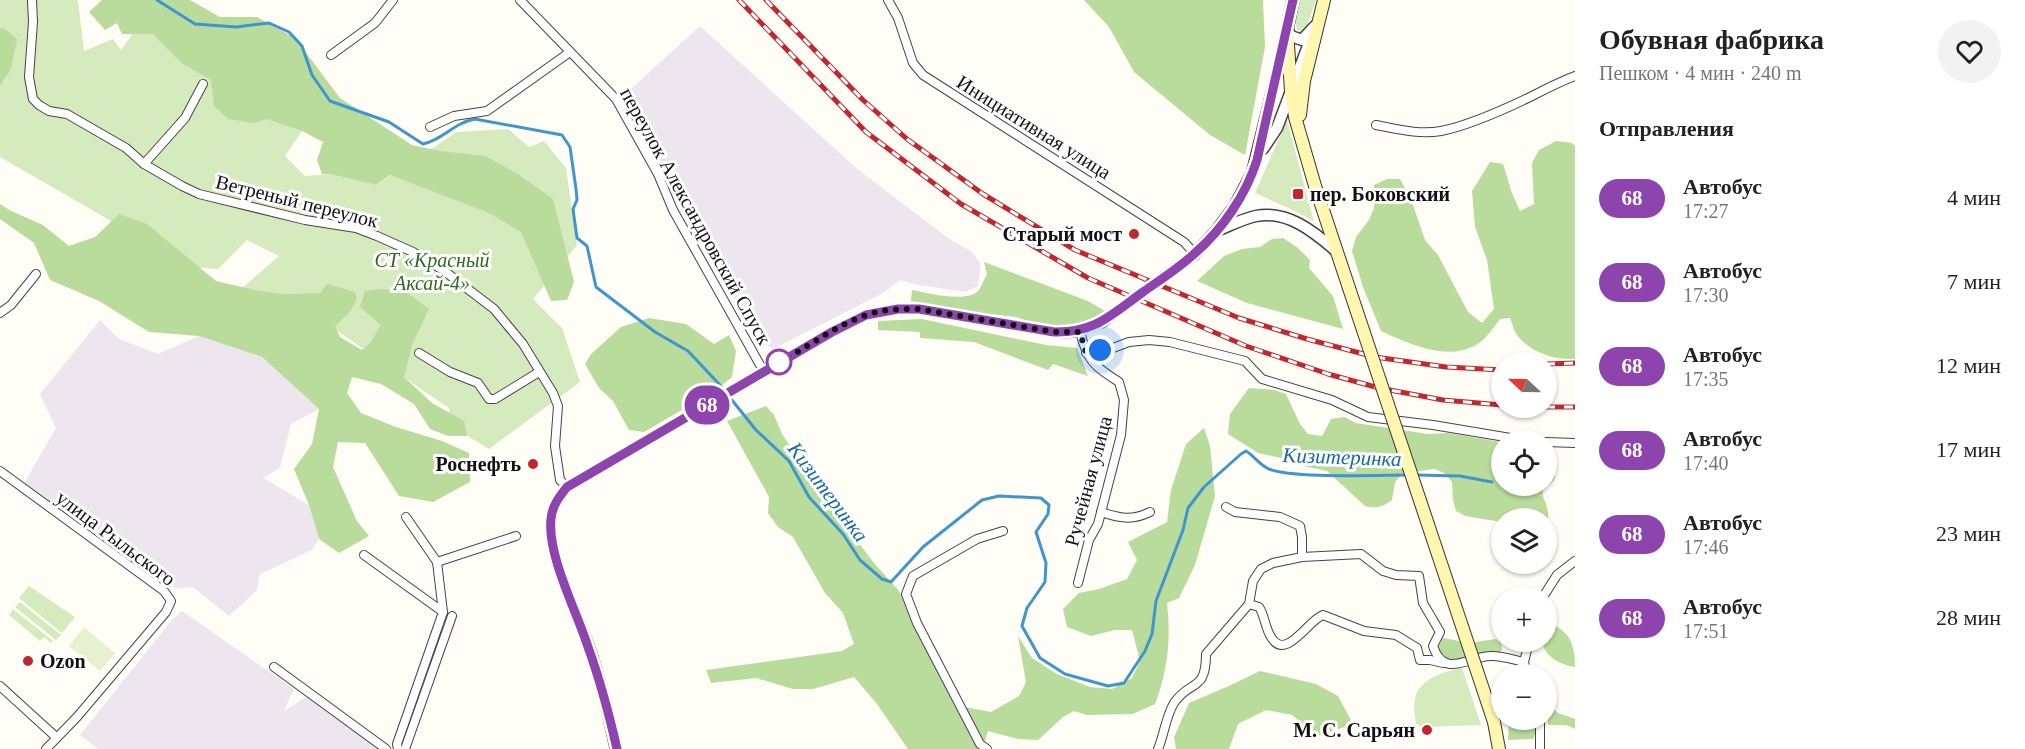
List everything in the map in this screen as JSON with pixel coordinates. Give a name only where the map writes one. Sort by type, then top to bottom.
[{"type":"main road","points":[[1293,0],[1287,29],[1291,91],[1299,128],[1335,250],[1494,722],[1498,749]]},
{"type":"main road","points":[[1299,128],[1304,81],[1324,0]]},
{"type":"street","name":"Ветреный переулок","points":[[32,0],[33,22],[29,77],[33,99],[39,105],[49,111],[67,114],[126,148],[144,164],[199,194],[305,220],[356,228],[413,252],[467,287],[494,309],[523,344],[558,406],[555,446],[561,480],[567,487]]},
{"type":"street","points":[[331,54],[375,23],[393,0]]},
{"type":"street","name":"переулок Александровский Спуск","points":[[520,0],[616,99],[658,174],[673,210],[764,372]]},
{"type":"street","name":"Инициативная улица","points":[[888,0],[898,18],[913,63],[923,75],[1184,243],[1195,254]]},
{"type":"street","points":[[1257,160],[1277,128],[1320,13]]},
{"type":"street","points":[[1287,29],[1291,36],[1302,40],[1315,26]]},
{"type":"street","points":[[616,749],[605,699],[588,644],[561,575],[551,535],[550,518],[556,501],[567,487],[832,332],[866,315],[898,309],[919,309],[1054,332],[1080,332],[1102,322],[1195,254],[1234,207],[1257,160],[1287,29]]},
{"type":"street","points":[[430,127],[454,116],[487,111],[570,52]]},
{"type":"street","points":[[1376,126],[1407,132],[1440,131],[1526,99],[1575,76]]},
{"type":"street","points":[[144,164],[185,118],[203,84]]},
{"type":"street","points":[[1216,231],[1258,216],[1281,217],[1293,220],[1312,230],[1335,250]]},
{"type":"street","points":[[0,313],[11,305],[36,274]]},
{"type":"street","name":"Ручейная улица","points":[[1078,583],[1089,540],[1098,524],[1121,435],[1124,400],[1119,382],[1095,366],[1086,353],[1080,332]]},
{"type":"street","points":[[1086,353],[1149,339],[1170,342],[1245,361],[1262,379],[1332,399],[1368,417],[1491,435]]},
{"type":"street","points":[[420,353],[450,372],[478,383],[489,399],[495,399],[539,372]]},
{"type":"street","points":[[1557,442],[1575,443]]},
{"type":"street","name":"улица Рыльского","points":[[0,471],[164,591],[171,601],[166,612],[46,749]]},
{"type":"street","points":[[1226,507],[1235,512],[1280,517],[1300,526],[1302,557]]},
{"type":"street","points":[[1101,512],[1122,519],[1138,518],[1150,512]]},
{"type":"street","points":[[405,749],[442,612],[437,562],[406,517]]},
{"type":"street","points":[[987,749],[980,744],[917,623],[906,594],[913,576],[977,539],[1003,531]]},
{"type":"street","points":[[437,562],[516,536]]},
{"type":"street","points":[[1158,749],[1174,703],[1185,692],[1202,681],[1206,669],[1206,654],[1249,604],[1253,581],[1261,569],[1273,563],[1302,557],[1361,554],[1383,571],[1396,575],[1419,576],[1424,603],[1440,632],[1433,646],[1436,657],[1446,664]]},
{"type":"street","points":[[364,555],[442,612]]},
{"type":"street","points":[[1550,586],[1557,575],[1575,561]]},
{"type":"street","points":[[1249,604],[1259,607],[1264,614],[1272,639],[1281,645],[1290,645],[1317,617],[1323,615],[1364,631],[1396,635],[1418,648],[1420,660],[1455,664],[1491,656],[1524,662],[1526,652]]},
{"type":"street","points":[[398,749],[397,744],[415,707],[452,616]]},
{"type":"street","points":[[274,667],[386,749]]},
{"type":"street","points":[[0,686],[56,737]]},
{"type":"street","points":[[1540,730],[1540,749]]},
{"type":"shaded area","points":[[700,26],[856,168],[948,238],[972,252],[981,265],[978,286],[965,292],[900,280],[883,293],[773,349],[758,342],[621,98]]},
{"type":"shaded area","points":[[100,320],[119,339],[158,354],[199,336],[262,357],[319,409],[291,424],[280,468],[263,478],[309,505],[319,539],[312,550],[260,574],[257,590],[229,616],[193,587],[176,589],[23,485],[56,428],[40,394]]},
{"type":"shaded area","points":[[182,611],[294,689],[284,711],[311,694],[379,749],[98,749],[80,735],[171,621]]},
{"type":"green space","name":"СТ «Красный Аксай-4»","points":[[0,0],[78,0],[84,51],[113,39],[121,50],[146,15],[259,113],[302,131],[285,156],[305,176],[330,174],[376,185],[457,132],[508,129],[529,147],[544,141],[566,168],[577,245],[533,299],[562,328],[580,382],[489,449],[446,423],[450,409],[284,294],[270,307],[242,288],[279,256],[247,240],[218,269],[191,267],[0,157]]},
{"type":"green space","points":[[102,0],[190,0],[220,17],[257,17],[295,38],[340,98],[412,145],[485,156],[518,174],[553,199],[574,282],[567,300],[551,301],[521,232],[489,213],[390,175],[376,185],[322,174],[317,160],[323,142],[302,131],[267,119],[253,123],[228,119],[214,106],[211,80],[183,64],[153,34],[122,34],[117,23],[105,30],[89,12]]},
{"type":"green space","points":[[1084,0],[1263,0],[1265,47],[1245,155],[1210,135],[1134,72],[1109,27]]},
{"type":"green space","points":[[1300,0],[1316,0],[1305,32],[1301,34],[1296,26]]},
{"type":"green space","points":[[0,28],[5,29],[17,39],[11,69],[0,86]]},
{"type":"green space","points":[[1286,116],[1314,222],[1255,193],[1281,134]]},
{"type":"green space","points":[[1556,141],[1572,143],[1575,146],[1575,359],[1557,358],[1557,352],[1534,350],[1520,339],[1510,318],[1500,319],[1478,344],[1451,352],[1427,349],[1381,331],[1363,287],[1352,251],[1356,237],[1369,220],[1374,208],[1374,185],[1387,179],[1400,179],[1412,202],[1425,240],[1438,255],[1468,312],[1482,323],[1494,309],[1487,260],[1475,227],[1472,191],[1490,162],[1503,164],[1520,211],[1534,204],[1532,163],[1539,150]]},
{"type":"green space","points":[[0,204],[43,225],[69,246],[95,237],[119,214],[147,224],[216,281],[284,294],[320,293],[327,284],[355,292],[357,299],[350,312],[335,326],[340,337],[362,350],[370,343],[381,325],[360,307],[365,291],[382,289],[405,291],[429,309],[412,345],[404,377],[432,403],[464,421],[467,436],[448,436],[430,429],[414,404],[381,384],[352,377],[347,393],[361,413],[442,441],[469,453],[470,482],[433,502],[399,496],[365,443],[338,442],[333,467],[357,521],[369,536],[339,553],[319,539],[309,505],[294,469],[312,444],[319,409],[262,357],[199,336],[149,332],[99,301],[50,280],[34,243],[0,219]]},
{"type":"green space","points":[[1283,238],[1310,260],[1309,268],[1333,296],[1343,329],[1247,303],[1197,281],[1224,256],[1242,249],[1260,247],[1272,239]]},
{"type":"green space","points":[[984,262],[1088,301],[1110,314],[1085,325],[1068,329],[1042,326],[1016,317],[911,301],[912,290],[956,297],[972,295],[978,291],[987,274]]},
{"type":"green space","points":[[649,318],[686,324],[714,344],[729,335],[736,351],[732,377],[716,390],[644,432],[629,430],[613,401],[599,388],[585,364],[591,354],[621,327]]},
{"type":"green space","points":[[922,319],[1046,345],[1077,348],[1088,376],[1053,364],[1048,370],[974,342],[920,338],[920,332],[878,330],[878,321]]},
{"type":"green space","points":[[1249,388],[1274,390],[1286,394],[1300,424],[1308,434],[1322,436],[1331,419],[1344,417],[1356,423],[1491,440],[1491,496],[1543,496],[1547,508],[1491,508],[1491,520],[1465,516],[1456,511],[1452,482],[1444,473],[1435,469],[1403,473],[1395,482],[1392,500],[1379,507],[1365,506],[1327,471],[1258,453],[1228,434],[1230,414]]},
{"type":"green space","points":[[766,406],[774,415],[782,434],[823,496],[874,563],[899,591],[954,705],[991,712],[1019,696],[1026,682],[1018,636],[1032,658],[1057,674],[1090,687],[1112,689],[1132,678],[1140,661],[1132,630],[1115,630],[1091,636],[1067,627],[1063,609],[1079,593],[1127,579],[1137,560],[1128,542],[1167,522],[1171,490],[1186,444],[1204,428],[1210,446],[1215,496],[1195,565],[1179,598],[1167,603],[1169,629],[1167,654],[1163,679],[1155,704],[1133,714],[1087,715],[1074,711],[1063,717],[1038,740],[1018,739],[988,731],[984,744],[989,749],[908,749],[877,704],[854,677],[813,689],[793,689],[756,678],[711,683],[706,670],[842,651],[854,644],[843,613],[825,593],[793,537],[778,527],[768,513],[769,497],[727,421]]},
{"type":"green space","points":[[29,586],[75,617],[62,633],[19,598]]},
{"type":"green space","points":[[20,602],[61,635],[56,640],[15,607]]},
{"type":"green space","points":[[13,609],[53,641],[51,643],[44,637],[40,641],[9,615]]},
{"type":"green space","points":[[84,627],[115,653],[100,671],[69,646]]},
{"type":"green space","points":[[1557,627],[1571,642],[1575,667],[1546,652],[1557,652]]},
{"type":"green space","points":[[1443,638],[1470,643],[1491,640],[1491,652],[1449,660],[1442,656],[1438,648]]},
{"type":"green space","points":[[1462,668],[1481,725],[1422,727],[1416,724],[1414,702],[1421,686],[1433,677]]},
{"type":"green space","points":[[1260,671],[1316,684],[1338,696],[1353,724],[1318,736],[1292,715],[1266,710],[1238,724],[1229,749],[1176,749],[1174,737],[1189,703]]},
{"type":"green space","points":[[1557,712],[1575,719],[1575,729],[1567,725],[1557,725]]},
{"type":"green space","points":[[1508,730],[1536,730],[1533,739],[1508,740]]},
{"type":"waterway","name":"Кизитеринка","points":[[157,0],[195,24],[236,27],[269,23],[289,32],[302,46],[312,75],[330,101],[389,122],[423,144],[460,124],[475,119],[562,135],[570,147],[577,200],[573,209],[577,238],[587,246],[596,287],[655,332],[688,351],[719,384],[756,430],[789,461],[809,497],[843,534],[860,560],[882,579],[891,582],[923,547],[982,500],[999,496],[1041,498],[1049,505],[1048,514],[1036,532],[1046,563],[1045,582],[1027,608],[1022,626],[1040,658],[1065,674],[1108,686],[1124,683],[1145,651],[1152,634],[1156,601],[1183,530],[1188,508],[1204,487],[1246,451],[1267,468],[1293,474],[1406,475]]},
{"type":"waterway","name":"Кизитеринка","points":[[1416,475],[1460,476],[1491,482]]},
{"type":"railway","points":[[739,0],[866,132],[961,204],[1088,278],[1246,346],[1328,374],[1379,388],[1443,400],[1491,404]]},
{"type":"railway","points":[[766,0],[863,100],[907,139],[983,194],[1075,250],[1239,318],[1307,339],[1375,357],[1446,367],[1491,369]]},
{"type":"railway","points":[[1557,364],[1575,363]]},
{"type":"railway","points":[[1557,407],[1575,407]]},
{"type":"bus line","name":"68","points":[[617,749],[605,699],[588,644],[559,567],[551,535],[550,518],[556,501],[567,487],[810,344],[866,315],[898,309],[919,309],[1070,333],[1080,332],[1102,322],[1195,254],[1234,207],[1257,160],[1293,0]]},
{"type":"place","name":"пер. Боковский","points":[[1298,194]]},
{"type":"place","name":"Старый мост","points":[[1134,234]]},
{"type":"place","name":"Роснефть","points":[[533,464]]},
{"type":"place","name":"Ozon","points":[[28,661]]},
{"type":"place","name":"М. С. Сарьян","points":[[1427,730]]},
{"type":"route","points":[[779,362],[866,315],[898,309],[919,309],[1054,332],[1080,332],[1086,353],[1100,350]]}]
